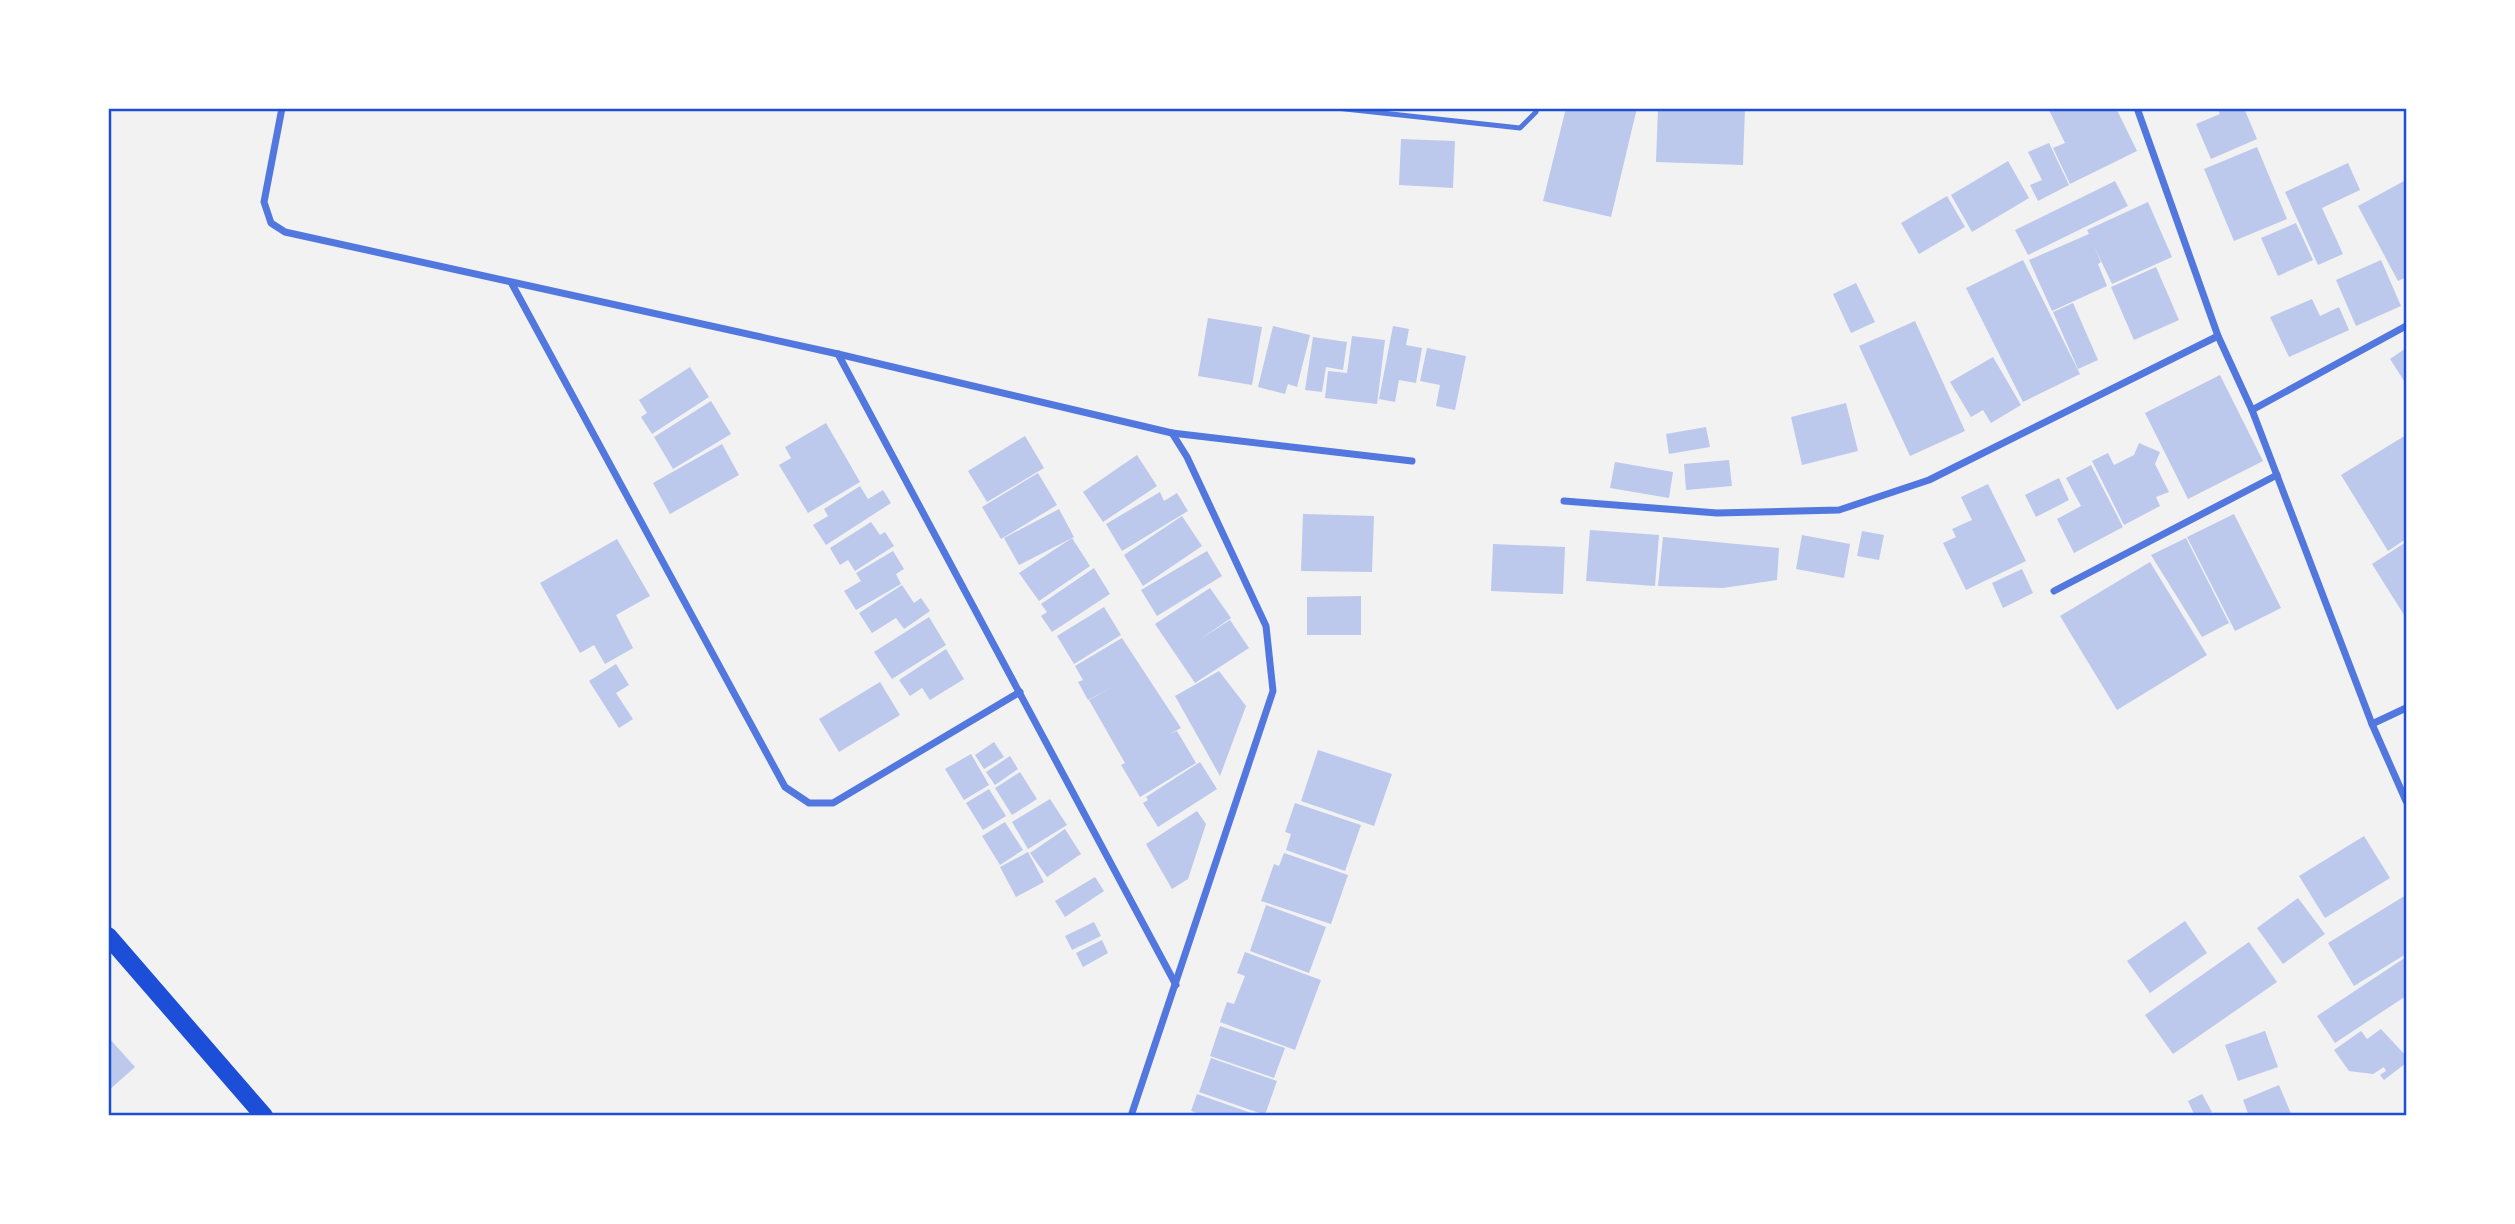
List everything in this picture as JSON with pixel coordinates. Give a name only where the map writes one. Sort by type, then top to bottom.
[{"type":"main road","points":[[108,936],[264,1115]]},
{"type":"street","points":[[282,108],[264,202],[271,223],[285,232],[838,354],[1172,433],[1412,461]]},
{"type":"street","points":[[2137,108],[2218,336],[2252,410],[2372,724],[2406,801]]},
{"type":"street","points":[[512,284],[785,788],[809,803],[833,803],[1020,692]]},
{"type":"street","points":[[2252,410],[2406,326]]},
{"type":"street","points":[[1564,501],[1717,513],[1839,510],[1929,480],[2218,336]]},
{"type":"street","points":[[838,354],[1176,985]]},
{"type":"street","points":[[1131,1115],[1273,691],[1266,626],[1187,457],[1172,433]]},
{"type":"street","points":[[2054,591],[2277,475]]},
{"type":"street","points":[[2372,724],[2406,708]]},
{"type":"lane","points":[[1336,108],[1520,128],[1537,108]]},
{"type":"building","points":[[1566,108],[1637,108],[1611,217],[1543,201]]},
{"type":"building","points":[[1658,108],[1745,108],[1743,165],[1656,162]]},
{"type":"building","points":[[2116,108],[2137,151],[2070,184],[2053,148],[2065,143],[2049,110]]},
{"type":"building","points":[[2217,108],[2244,108],[2257,139],[2211,159],[2196,124],[2220,114]]},
{"type":"building","points":[[1401,139],[1455,141],[1453,188],[1399,185]]},
{"type":"building","points":[[2049,143],[2069,185],[2038,201],[2030,185],[2042,180],[2028,152]]},
{"type":"building","points":[[2257,147],[2287,219],[2234,241],[2204,169]]},
{"type":"building","points":[[2008,161],[2029,198],[1972,232],[1951,195]]},
{"type":"building","points":[[2348,163],[2360,190],[2322,208],[2343,254],[2318,265],[2285,192]]},
{"type":"building","points":[[2406,180],[2406,277],[2398,281],[2358,206]]},
{"type":"building","points":[[2115,181],[2128,206],[2028,255],[2015,230]]},
{"type":"building","points":[[1947,196],[1965,227],[1919,254],[1901,223]]},
{"type":"building","points":[[2148,202],[2172,257],[2112,284],[2094,246],[2107,286],[2052,311],[2029,260],[2089,234],[2087,230]]},
{"type":"building","points":[[2296,223],[2313,260],[2278,276],[2261,238]]},
{"type":"building","points":[[2023,260],[2080,374],[2023,402],[1966,288]]},
{"type":"building","points":[[2381,260],[2401,306],[2356,326],[2336,280]]},
{"type":"building","points":[[2156,267],[2179,320],[2134,340],[2111,287]]},
{"type":"building","points":[[1856,283],[1875,322],[1851,333],[1833,294]]},
{"type":"building","points":[[2312,299],[2320,316],[2339,307],[2349,330],[2289,357],[2270,317]]},
{"type":"building","points":[[2073,303],[2098,360],[2078,369],[2053,312]]},
{"type":"building","points":[[1208,318],[1262,327],[1252,385],[1198,376]]},
{"type":"building","points":[[1915,321],[1965,431],[1910,456],[1859,346]]},
{"type":"building","points":[[1273,326],[1310,335],[1297,387],[1288,384],[1285,394],[1258,387]]},
{"type":"building","points":[[1393,326],[1409,329],[1406,345],[1422,348],[1416,383],[1399,380],[1395,402],[1379,399]]},
{"type":"building","points":[[1352,336],[1385,340],[1377,404],[1325,398],[1328,371],[1347,373]]},
{"type":"building","points":[[1313,337],[1347,342],[1343,370],[1326,367],[1322,392],[1305,390]]},
{"type":"building","points":[[1427,348],[1466,356],[1455,410],[1436,406],[1440,385],[1420,381]]},
{"type":"building","points":[[2406,348],[2406,384],[2390,359]]},
{"type":"building","points":[[1993,357],[2021,405],[1991,423],[1983,410],[1971,417],[1950,382]]},
{"type":"building","points":[[690,367],[709,397],[652,434],[641,417],[647,413],[639,400]]},
{"type":"building","points":[[2220,375],[2263,461],[2188,499],[2145,413]]},
{"type":"building","points":[[711,401],[731,434],[673,469],[654,437]]},
{"type":"building","points":[[1846,403],[1858,451],[1802,465],[1791,417]]},
{"type":"building","points":[[826,423],[860,482],[808,513],[779,465],[791,458],[785,447]]},
{"type":"building","points":[[1706,427],[1710,447],[1669,454],[1666,434]]},
{"type":"building","points":[[2406,435],[2406,539],[2388,551],[2341,475]]},
{"type":"building","points":[[1025,436],[1044,468],[987,502],[968,471]]},
{"type":"building","points":[[2139,443],[2160,452],[2155,464],[2169,492],[2156,497],[2160,506],[2124,525],[2092,461],[2108,453],[2114,465],[2134,455]]},
{"type":"building","points":[[722,444],[739,475],[670,514],[653,483]]},
{"type":"building","points":[[1137,455],[1157,486],[1103,522],[1083,492]]},
{"type":"building","points":[[1729,460],[1732,486],[1686,490],[1684,464]]},
{"type":"building","points":[[1615,462],[1673,472],[1669,498],[1610,488]]},
{"type":"building","points":[[2091,465],[2123,527],[2074,553],[2057,519],[2081,506],[2066,478]]},
{"type":"building","points":[[1038,473],[1057,505],[1001,539],[982,507]]},
{"type":"building","points":[[2059,478],[2069,500],[2036,517],[2025,495]]},
{"type":"building","points":[[1988,484],[2026,561],[1966,590],[1943,543],[1956,537],[1952,529],[1972,520],[1961,497]]},
{"type":"building","points":[[860,486],[868,499],[883,490],[891,503],[826,545],[813,525],[828,516],[824,509]]},
{"type":"building","points":[[1160,492],[1164,501],[1177,493],[1188,511],[1122,551],[1106,524]]},
{"type":"building","points":[[1059,509],[1074,537],[1019,565],[1004,538]]},
{"type":"building","points":[[1303,514],[1374,516],[1372,572],[1301,571]]},
{"type":"building","points":[[2234,514],[2281,608],[2235,631],[2187,537]]},
{"type":"building","points":[[1182,516],[1202,546],[1143,586],[1124,555]]},
{"type":"building","points":[[871,522],[880,535],[885,532],[894,546],[855,571],[848,560],[840,565],[830,548]]},
{"type":"building","points":[[1590,530],[1659,535],[1655,586],[1586,581]]},
{"type":"building","points":[[1862,531],[1884,535],[1879,560],[1857,556]]},
{"type":"building","points":[[1802,535],[1850,544],[1844,578],[1796,569]]},
{"type":"building","points":[[1663,537],[1779,548],[1777,580],[1723,588],[1658,586]]},
{"type":"building","points":[[1072,538],[1090,566],[1039,601],[1019,573]]},
{"type":"building","points":[[2186,538],[2229,623],[2202,637],[2151,555]]},
{"type":"building","points":[[617,539],[650,596],[616,615],[633,648],[605,664],[594,645],[580,653],[540,583]]},
{"type":"building","points":[[2406,542],[2406,618],[2372,564]]},
{"type":"building","points":[[1493,544],[1565,547],[1563,594],[1491,591]]},
{"type":"building","points":[[893,551],[904,569],[896,574],[901,584],[856,610],[844,591],[861,581],[856,573]]},
{"type":"building","points":[[1207,551],[1222,576],[1157,616],[1141,590]]},
{"type":"building","points":[[2150,562],[2207,655],[2117,710],[2060,616]]},
{"type":"building","points":[[1094,568],[1110,594],[1052,632],[1041,616],[1047,612],[1041,604]]},
{"type":"building","points":[[2022,569],[2033,593],[2003,608],[1992,583]]},
{"type":"building","points":[[902,585],[914,603],[921,598],[930,611],[904,629],[896,618],[872,633],[859,613]]},
{"type":"building","points":[[1210,588],[1231,618],[1199,640],[1230,620],[1249,648],[1195,683],[1155,624]]},
{"type":"building","points":[[1361,596],[1361,635],[1307,635],[1307,597]]},
{"type":"building","points":[[1104,607],[1121,635],[1074,664],[1057,636]]},
{"type":"building","points":[[929,617],[946,645],[892,679],[874,652]]},
{"type":"building","points":[[1122,638],[1181,728],[1170,734],[1177,731],[1196,763],[1140,797],[1121,765],[1125,763],[1089,700],[1112,687],[1088,700],[1078,682],[1083,680],[1075,666]]},
{"type":"building","points":[[946,649],[964,679],[930,700],[922,688],[910,696],[899,680]]},
{"type":"building","points":[[616,664],[629,685],[616,693],[633,719],[619,728],[589,681]]},
{"type":"building","points":[[1219,671],[1246,706],[1220,776],[1175,696]]},
{"type":"building","points":[[880,682],[900,715],[839,752],[819,719]]},
{"type":"building","points":[[994,742],[1004,757],[984,769],[975,755]]},
{"type":"building","points":[[1318,750],[1392,774],[1374,826],[1301,801]]},
{"type":"building","points":[[971,754],[989,785],[964,800],[945,769]]},
{"type":"building","points":[[1010,756],[1018,769],[995,785],[986,772]]},
{"type":"building","points":[[1200,762],[1217,789],[1158,827],[1143,803],[1148,800],[1146,797]]},
{"type":"building","points":[[1020,772],[1037,799],[1012,815],[995,788]]},
{"type":"building","points":[[989,789],[1006,816],[983,830],[966,803]]},
{"type":"building","points":[[1050,799],[1067,825],[1028,849],[1012,822]]},
{"type":"building","points":[[1295,803],[1361,825],[1345,871],[1286,850],[1291,834],[1285,832]]},
{"type":"building","points":[[1197,811],[1206,824],[1188,879],[1172,889],[1146,844]]},
{"type":"building","points":[[1005,822],[1023,850],[1000,865],[982,836]]},
{"type":"building","points":[[1065,829],[1081,854],[1047,877],[1030,853]]},
{"type":"building","points":[[2364,836],[2390,878],[2325,918],[2299,876]]},
{"type":"building","points":[[1028,852],[1044,882],[1016,897],[1000,867]]},
{"type":"building","points":[[1284,853],[1348,875],[1331,924],[1261,901],[1274,864],[1279,866]]},
{"type":"building","points":[[1095,877],[1104,891],[1065,917],[1055,901]]},
{"type":"building","points":[[2406,895],[2406,954],[2354,986],[2328,943]]},
{"type":"building","points":[[2298,898],[2325,934],[2283,964],[2257,928]]},
{"type":"building","points":[[1266,905],[1326,927],[1309,973],[1250,951]]},
{"type":"building","points":[[2185,921],[2207,953],[2150,993],[2127,961]]},
{"type":"building","points":[[1094,922],[1101,936],[1072,950],[1065,936]]},
{"type":"building","points":[[1102,940],[1108,953],[1083,967],[1076,953]]},
{"type":"building","points":[[2249,942],[2277,982],[2173,1054],[2145,1015]]},
{"type":"building","points":[[1245,952],[1321,980],[1295,1050],[1220,1022],[1227,1002],[1234,1004],[1245,976],[1237,973]]},
{"type":"building","points":[[2406,957],[2406,996],[2335,1043],[2317,1016]]},
{"type":"building","points":[[1220,1026],[1285,1048],[1274,1078],[1210,1056]]},
{"type":"building","points":[[2381,1029],[2406,1056],[2406,1063],[2384,1080],[2380,1075],[2386,1071],[2384,1067],[2373,1074],[2349,1071],[2334,1050],[2361,1031],[2367,1039]]},
{"type":"building","points":[[2265,1031],[2278,1067],[2238,1081],[2225,1045]]},
{"type":"building","points":[[108,1037],[135,1067],[108,1091]]},
{"type":"building","points":[[1211,1058],[1277,1081],[1265,1115],[1199,1092]]},
{"type":"building","points":[[2279,1085],[2292,1116],[2249,1116],[2243,1100]]},
{"type":"building","points":[[1197,1094],[1257,1115],[1197,1116],[1197,1113],[1191,1111]]},
{"type":"building","points":[[2202,1094],[2212,1112],[2206,1116],[2195,1116],[2188,1101]]}]
